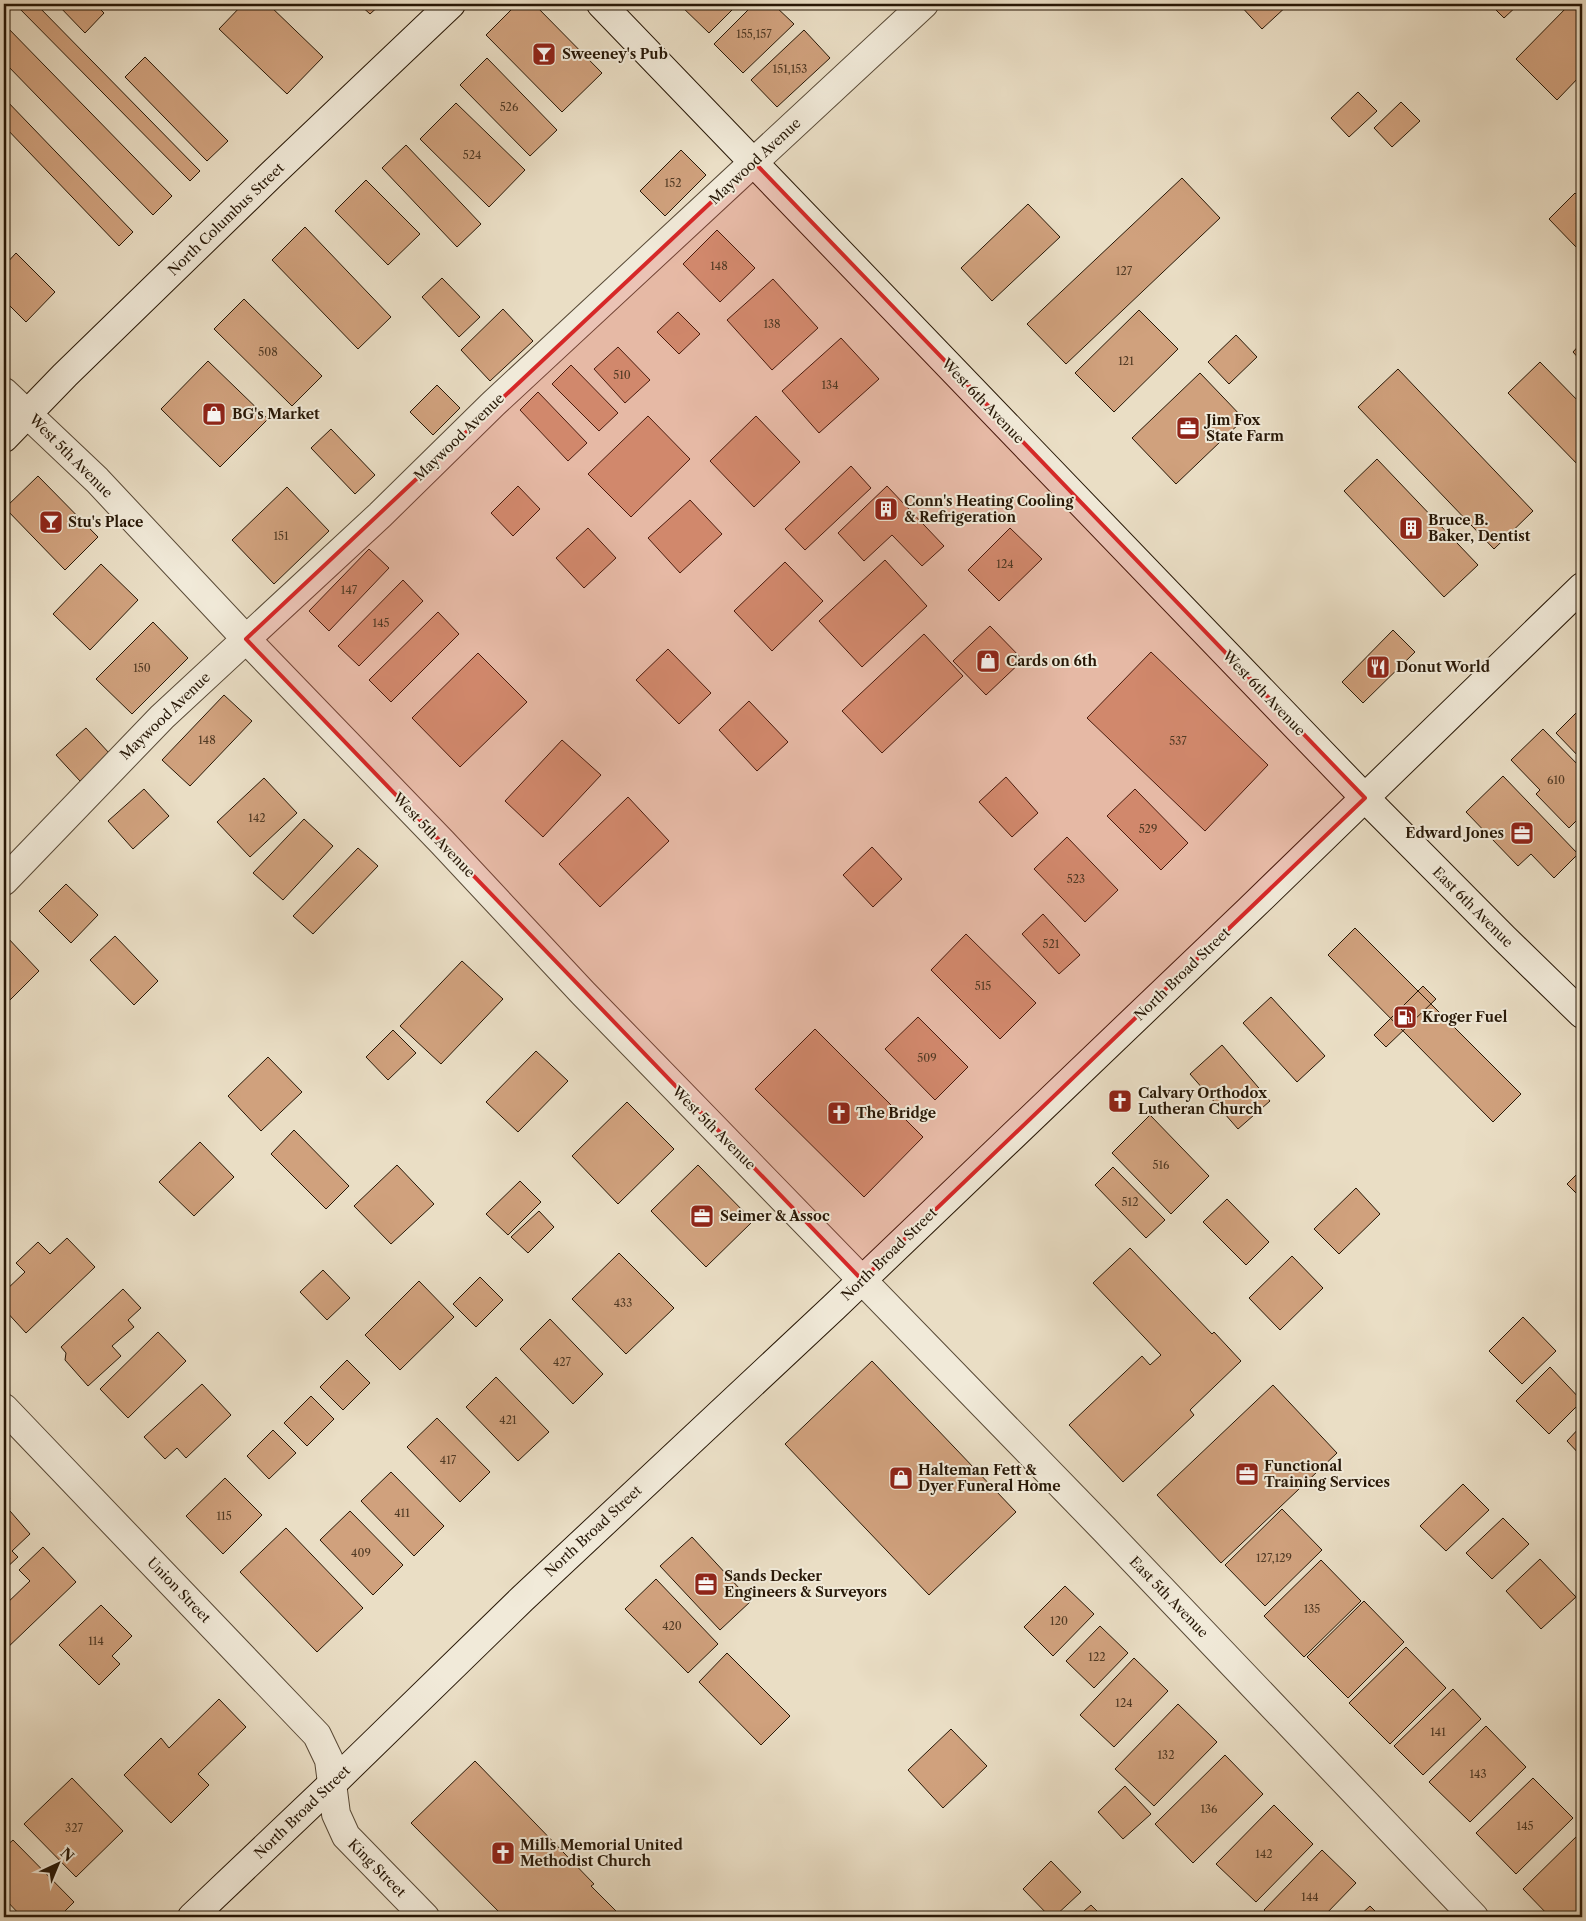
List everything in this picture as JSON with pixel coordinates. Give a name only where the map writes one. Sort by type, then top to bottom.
[{"type":"street","name":"North Columbus Street","points":[[4,438],[65,375],[272,174],[451,4]]},
{"type":"street","name":"West 6th Avenue","points":[[601,4],[1365,798]]},
{"type":"street","name":"Maywood Avenue","points":[[4,881],[162,717],[380,515],[493,404],[924,4]]},
{"type":"street","name":"West 5th Avenue","points":[[4,392],[97,480],[246,639],[442,842],[582,993],[862,1280]]},
{"type":"street","name":"North Broad Street","points":[[192,1917],[522,1599],[862,1280],[1365,798],[1582,587]]},
{"type":"street","name":"East 6th Avenue","points":[[1365,798],[1582,1014]]},
{"type":"street","name":"East 5th Avenue","points":[[862,1280],[1112,1537],[1474,1917]]},
{"type":"street","name":"Union Street","points":[[4,1408],[318,1735],[329,1760],[332,1784]]},
{"type":"street","name":"King Street","points":[[332,1784],[336,1814],[346,1836],[425,1917]]},
{"type":"highlighted area","points":[[754,162],[1365,798],[862,1280],[246,639]]},
{"type":"building","points":[[15,4],[36,4],[200,171],[190,181]]},
{"type":"building","points":[[57,4],[95,4],[104,13],[85,33]]},
{"type":"building","points":[[243,4],[268,4],[323,57],[287,94],[219,29]]},
{"type":"building","points":[[359,4],[381,4],[370,14]]},
{"type":"building","name":"Sweeney's Pub","points":[[517,4],[534,4],[602,73],[562,112],[486,35]]},
{"type":"building","points":[[679,4],[738,4],[709,33]]},
{"type":"building","points":[[754,4],[773,4],[794,24],[743,73],[714,44]]},
{"type":"building","points":[[1239,4],[1289,4],[1262,29]]},
{"type":"building","points":[[1490,4],[1519,4],[1504,18]]},
{"type":"building","points":[[1570,4],[1582,5],[1582,74],[1557,100],[1516,59]]},
{"type":"building","points":[[4,24],[172,196],[153,215],[4,62]]},
{"type":"building","points":[[804,30],[830,58],[777,107],[751,80]]},
{"type":"building","points":[[145,57],[228,141],[207,161],[125,77]]},
{"type":"building","points":[[487,58],[557,130],[530,156],[460,85]]},
{"type":"building","points":[[1358,92],[1377,111],[1349,137],[1331,118]]},
{"type":"building","points":[[4,98],[133,232],[119,246],[4,126]]},
{"type":"building","points":[[1401,102],[1420,121],[1392,147],[1374,128]]},
{"type":"building","points":[[456,103],[525,170],[489,207],[420,139]]},
{"type":"building","points":[[406,145],[481,224],[457,247],[382,168]]},
{"type":"building","points":[[681,150],[706,175],[665,216],[640,191]]},
{"type":"building","points":[[1182,178],[1220,218],[1066,364],[1027,324]]},
{"type":"building","points":[[366,180],[420,234],[388,265],[335,211]]},
{"type":"building","points":[[1575,193],[1582,200],[1582,241],[1576,247],[1549,219]]},
{"type":"building","points":[[1028,204],[1060,237],[992,301],[961,268]]},
{"type":"building","points":[[305,227],[391,317],[358,349],[272,260]]},
{"type":"building","points":[[717,230],[755,268],[720,302],[683,264]]},
{"type":"building","points":[[16,253],[55,292],[26,322],[4,300],[4,266]]},
{"type":"building","points":[[442,278],[480,317],[459,337],[422,297]]},
{"type":"building","points":[[773,279],[818,328],[772,370],[727,320]]},
{"type":"building","points":[[244,299],[322,376],[292,406],[214,329]]},
{"type":"building","points":[[503,309],[533,341],[490,381],[461,350]]},
{"type":"building","points":[[1139,310],[1178,349],[1114,412],[1075,373]]},
{"type":"building","points":[[678,312],[700,334],[679,354],[657,332]]},
{"type":"building","points":[[1236,335],[1257,357],[1229,384],[1208,362]]},
{"type":"building","points":[[841,338],[879,379],[819,433],[782,391]]},
{"type":"building","points":[[1582,342],[1582,362],[1573,352]]},
{"type":"building","points":[[618,347],[650,380],[625,403],[594,369]]},
{"type":"building","name":"BG's Market","points":[[208,361],[268,419],[220,467],[161,409]]},
{"type":"building","points":[[1540,362],[1582,405],[1582,469],[1508,393]]},
{"type":"building","points":[[571,365],[618,413],[599,431],[552,384]]},
{"type":"building","points":[[1398,369],[1533,511],[1494,549],[1358,407]]},
{"type":"building","name":"Jim Fox State Farm","points":[[1200,373],[1244,419],[1176,484],[1132,438]]},
{"type":"building","points":[[437,385],[460,408],[433,435],[410,412]]},
{"type":"building","points":[[538,392],[587,443],[568,461],[520,410]]},
{"type":"building","points":[[648,416],[690,459],[631,517],[588,474]]},
{"type":"building","points":[[756,416],[800,462],[754,507],[710,461]]},
{"type":"building","points":[[331,429],[375,475],[355,494],[311,448]]},
{"type":"building","name":"Bruce B. Baker, Dentist","points":[[1377,459],[1478,565],[1444,597],[1344,491]]},
{"type":"building","points":[[851,466],[871,488],[805,550],[785,529]]},
{"type":"building","name":"Stu's Place","points":[[38,476],[98,537],[65,570],[5,508]]},
{"type":"building","points":[[518,486],[540,509],[513,536],[491,513]]},
{"type":"building","name":"Conn's Heating Cooling & Refrigeration","points":[[887,486],[944,546],[922,566],[892,535],[864,561],[838,533]]},
{"type":"building","points":[[287,487],[329,531],[274,584],[232,540]]},
{"type":"building","points":[[690,500],[722,534],[680,573],[648,538]]},
{"type":"building","points":[[588,528],[616,558],[584,588],[556,558]]},
{"type":"building","points":[[1010,528],[1042,559],[999,601],[968,570]]},
{"type":"building","points":[[369,549],[389,568],[329,631],[309,611]]},
{"type":"building","points":[[885,560],[927,606],[862,667],[819,621]]},
{"type":"building","points":[[785,562],[823,601],[772,651],[734,611]]},
{"type":"building","points":[[101,564],[138,600],[90,650],[53,614]]},
{"type":"building","points":[[403,580],[423,601],[359,666],[338,646]]},
{"type":"building","points":[[438,612],[459,634],[391,702],[369,680]]},
{"type":"building","points":[[153,622],[188,658],[132,714],[96,679]]},
{"type":"building","name":"Cards on 6th","points":[[990,626],[1023,660],[986,695],[953,661]]},
{"type":"building","name":"Donut World","points":[[1393,630],[1415,652],[1363,703],[1342,682]]},
{"type":"building","points":[[924,634],[963,676],[882,753],[842,711]]},
{"type":"building","points":[[668,649],[711,693],[679,724],[636,680]]},
{"type":"building","points":[[1151,652],[1268,765],[1205,831],[1087,718]]},
{"type":"building","points":[[478,653],[527,702],[460,767],[412,718]]},
{"type":"building","points":[[224,695],[252,721],[190,786],[162,760]]},
{"type":"building","points":[[749,701],[788,742],[757,771],[719,730]]},
{"type":"building","points":[[1582,707],[1582,760],[1556,733]]},
{"type":"building","points":[[86,728],[110,754],[80,781],[56,755]]},
{"type":"building","points":[[1543,729],[1582,769],[1582,815],[1569,828],[1536,794],[1540,790],[1511,760]]},
{"type":"building","points":[[562,740],[601,775],[543,837],[505,801]]},
{"type":"building","name":"Edward Jones","points":[[1503,776],[1578,854],[1554,878],[1531,854],[1518,866],[1466,812]]},
{"type":"building","points":[[1006,777],[1038,813],[1012,837],[979,802]]},
{"type":"building","points":[[264,778],[297,813],[250,857],[217,822]]},
{"type":"building","points":[[144,789],[169,816],[133,849],[108,821]]},
{"type":"building","points":[[1135,789],[1188,843],[1161,870],[1107,816]]},
{"type":"building","points":[[628,797],[669,841],[600,907],[559,864]]},
{"type":"building","points":[[304,819],[333,846],[283,900],[253,873]]},
{"type":"building","points":[[1067,837],[1118,890],[1085,922],[1034,869]]},
{"type":"building","points":[[872,847],[902,879],[873,907],[843,875]]},
{"type":"building","points":[[358,848],[378,866],[313,934],[293,916]]},
{"type":"building","points":[[66,884],[98,915],[71,943],[39,911]]},
{"type":"building","points":[[1043,914],[1080,955],[1059,974],[1022,934]]},
{"type":"building","points":[[1355,928],[1521,1094],[1493,1122],[1328,955]]},
{"type":"building","points":[[966,934],[1036,1003],[1000,1039],[931,970]]},
{"type":"building","points":[[6,936],[39,971],[4,1006],[4,938]]},
{"type":"building","points":[[115,936],[158,981],[134,1005],[90,960]]},
{"type":"building","points":[[462,961],[503,999],[441,1064],[400,1026]]},
{"type":"building","name":"Kroger Fuel","points":[[1423,986],[1436,999],[1386,1047],[1374,1035]]},
{"type":"building","points":[[1271,997],[1325,1056],[1297,1082],[1243,1023]]},
{"type":"building","points":[[918,1017],[968,1067],[935,1100],[885,1049]]},
{"type":"building","name":"The Bridge","points":[[815,1029],[923,1137],[864,1197],[755,1089]]},
{"type":"building","points":[[393,1030],[416,1053],[388,1080],[366,1057]]},
{"type":"building","points":[[1222,1045],[1270,1101],[1238,1129],[1190,1074]]},
{"type":"building","points":[[536,1051],[568,1081],[518,1132],[486,1102]]},
{"type":"building","points":[[268,1057],[302,1092],[261,1131],[228,1096]]},
{"type":"building","points":[[627,1102],[674,1149],[618,1204],[572,1156]]},
{"type":"building","points":[[1150,1115],[1209,1176],[1171,1214],[1112,1153]]},
{"type":"building","points":[[294,1130],[349,1186],[326,1209],[271,1154]]},
{"type":"building","points":[[200,1142],[234,1177],[194,1216],[159,1182]]},
{"type":"building","points":[[397,1165],[434,1204],[391,1244],[354,1206]]},
{"type":"building","name":"Seimer & Assoc","points":[[698,1165],[753,1221],[706,1267],[651,1211]]},
{"type":"building","points":[[1113,1167],[1165,1220],[1146,1238],[1095,1185]]},
{"type":"building","points":[[1582,1169],[1582,1199],[1567,1184]]},
{"type":"building","points":[[520,1181],[541,1202],[508,1235],[486,1214]]},
{"type":"building","points":[[1356,1188],[1380,1214],[1339,1254],[1314,1229]]},
{"type":"building","points":[[1227,1199],[1269,1242],[1246,1265],[1203,1222]]},
{"type":"building","points":[[539,1211],[554,1227],[528,1253],[511,1237]]},
{"type":"building","points":[[67,1238],[95,1267],[26,1333],[4,1309],[4,1292],[25,1272],[16,1263],[38,1242],[50,1254]]},
{"type":"building","points":[[1130,1248],[1212,1334],[1214,1332],[1241,1361],[1190,1410],[1194,1415],[1123,1482],[1069,1425],[1142,1356],[1150,1365],[1161,1355],[1093,1283]]},
{"type":"building","points":[[619,1253],[674,1308],[626,1354],[572,1299]]},
{"type":"building","points":[[1292,1256],[1323,1288],[1280,1330],[1249,1298]]},
{"type":"building","points":[[323,1270],[350,1298],[327,1320],[300,1292]]},
{"type":"building","points":[[480,1277],[503,1300],[476,1327],[453,1304]]},
{"type":"building","points":[[419,1281],[454,1317],[400,1370],[365,1335]]},
{"type":"building","points":[[123,1289],[141,1308],[128,1320],[134,1327],[112,1346],[121,1356],[88,1386],[65,1360],[66,1353],[61,1347]]},
{"type":"building","points":[[1523,1317],[1556,1351],[1522,1384],[1489,1351]]},
{"type":"building","points":[[550,1319],[603,1374],[573,1404],[520,1349]]},
{"type":"building","points":[[158,1332],[186,1361],[128,1418],[100,1389]]},
{"type":"building","points":[[347,1360],[370,1383],[343,1410],[320,1387]]},
{"type":"building","name":"Halteman Fett & Dyer Funeral Home","points":[[872,1361],[1016,1512],[929,1595],[785,1444]]},
{"type":"building","points":[[1550,1367],[1582,1401],[1549,1434],[1516,1401]]},
{"type":"building","points":[[496,1377],[549,1432],[518,1461],[466,1407]]},
{"type":"building","points":[[202,1384],[231,1415],[186,1458],[177,1448],[165,1459],[144,1437]]},
{"type":"building","name":"Functional Training Services","points":[[1273,1385],[1337,1453],[1221,1563],[1157,1495]]},
{"type":"building","points":[[311,1396],[334,1419],[307,1446],[284,1423]]},
{"type":"building","points":[[437,1418],[490,1472],[460,1502],[407,1447]]},
{"type":"building","points":[[1582,1425],[1582,1457],[1567,1441]]},
{"type":"building","points":[[273,1430],[296,1453],[269,1479],[247,1456]]},
{"type":"building","points":[[391,1472],[444,1526],[414,1556],[361,1501]]},
{"type":"building","points":[[225,1478],[262,1515],[223,1554],[186,1516]]},
{"type":"building","points":[[1463,1484],[1489,1510],[1446,1551],[1420,1526]]},
{"type":"building","points":[[4,1492],[10,1499],[4,1505]]},
{"type":"building","points":[[1282,1509],[1322,1550],[1265,1606],[1225,1565]]},
{"type":"building","points":[[10,1511],[30,1534],[12,1551],[18,1557],[4,1570],[4,1517]]},
{"type":"building","points":[[350,1511],[403,1565],[373,1595],[320,1540]]},
{"type":"building","points":[[1503,1518],[1529,1544],[1492,1579],[1466,1553]]},
{"type":"building","points":[[286,1528],[363,1608],[317,1652],[240,1572]]},
{"type":"building","name":"Sands Decker Engineers & Surveyors","points":[[692,1537],[751,1601],[720,1630],[660,1566]]},
{"type":"building","points":[[43,1547],[76,1582],[4,1651],[4,1606],[30,1581],[19,1570]]},
{"type":"building","points":[[1540,1559],[1576,1597],[1541,1629],[1506,1591]]},
{"type":"building","points":[[1321,1560],[1361,1601],[1304,1657],[1264,1616]]},
{"type":"building","points":[[656,1579],[718,1644],[688,1673],[625,1609]]},
{"type":"building","points":[[1065,1586],[1094,1614],[1053,1656],[1024,1627]]},
{"type":"building","points":[[1364,1601],[1404,1642],[1348,1698],[1307,1657]]},
{"type":"building","points":[[101,1605],[132,1636],[112,1656],[120,1664],[99,1685],[59,1645]]},
{"type":"building","points":[[1100,1626],[1128,1653],[1094,1688],[1066,1661]]},
{"type":"building","points":[[1406,1647],[1446,1688],[1390,1744],[1349,1703]]},
{"type":"building","points":[[727,1653],[790,1716],[761,1745],[699,1682]]},
{"type":"building","points":[[1134,1658],[1168,1691],[1114,1747],[1080,1715]]},
{"type":"building","points":[[1453,1689],[1481,1719],[1423,1775],[1394,1746]]},
{"type":"building","points":[[219,1699],[246,1727],[198,1774],[209,1785],[171,1823],[124,1775],[161,1738],[169,1748]]},
{"type":"building","points":[[1178,1704],[1217,1742],[1154,1806],[1115,1769]]},
{"type":"building","points":[[1486,1726],[1526,1767],[1470,1822],[1429,1782]]},
{"type":"building","points":[[951,1729],[987,1766],[943,1808],[908,1770]]},
{"type":"building","points":[[1225,1755],[1263,1794],[1193,1863],[1155,1824]]},
{"type":"building","name":"Mills Memorial United Methodist Church","points":[[475,1761],[594,1884],[591,1886],[622,1917],[504,1917],[411,1823]]},
{"type":"building","points":[[72,1778],[123,1831],[76,1877],[24,1824]]},
{"type":"building","points":[[1533,1778],[1573,1818],[1516,1874],[1476,1833]]},
{"type":"building","points":[[1125,1786],[1151,1814],[1123,1839],[1098,1812]]},
{"type":"building","points":[[1274,1805],[1313,1844],[1256,1902],[1216,1864]]},
{"type":"building","points":[[1580,1833],[1582,1835],[1582,1911],[1576,1917],[1550,1917],[1523,1889]]},
{"type":"building","points":[[13,1840],[74,1902],[59,1917],[22,1917],[4,1898],[4,1848]]},
{"type":"building","points":[[1322,1850],[1356,1883],[1323,1917],[1271,1917],[1264,1910]]},
{"type":"building","points":[[1051,1861],[1081,1892],[1054,1917],[1050,1917],[1023,1889]]},
{"type":"building","points":[[1091,1905],[1103,1917],[1077,1917]]},
{"type":"building","points":[[1370,1906],[1381,1917],[1358,1917]]},
{"type":"place","name":"Sweeney's Pub","points":[[544,54]]},
{"type":"place","name":"BG's Market","points":[[214,414]]},
{"type":"place","name":"Jim Fox State Farm","points":[[1188,428]]},
{"type":"place","name":"Conn's Heating Cooling & Refrigeration","points":[[886,509]]},
{"type":"place","name":"Stu's Place","points":[[51,522]]},
{"type":"place","name":"Bruce B. Baker, Dentist","points":[[1411,528]]},
{"type":"place","name":"Cards on 6th","points":[[988,661]]},
{"type":"place","name":"Donut World","points":[[1378,667]]},
{"type":"place","name":"Edward Jones","points":[[1522,833]]},
{"type":"place","name":"Kroger Fuel","points":[[1405,1017]]},
{"type":"place","name":"Calvary Orthodox Lutheran Church","points":[[1120,1101]]},
{"type":"place","name":"The Bridge","points":[[839,1113]]},
{"type":"place","name":"Seimer & Assoc","points":[[702,1216]]},
{"type":"place","name":"Functional Training Services","points":[[1247,1474]]},
{"type":"place","name":"Halteman Fett & Dyer Funeral Home","points":[[901,1478]]},
{"type":"place","name":"Sands Decker Engineers & Surveyors","points":[[706,1584]]},
{"type":"place","name":"Mills Memorial United Methodist Church","points":[[503,1853]]}]
